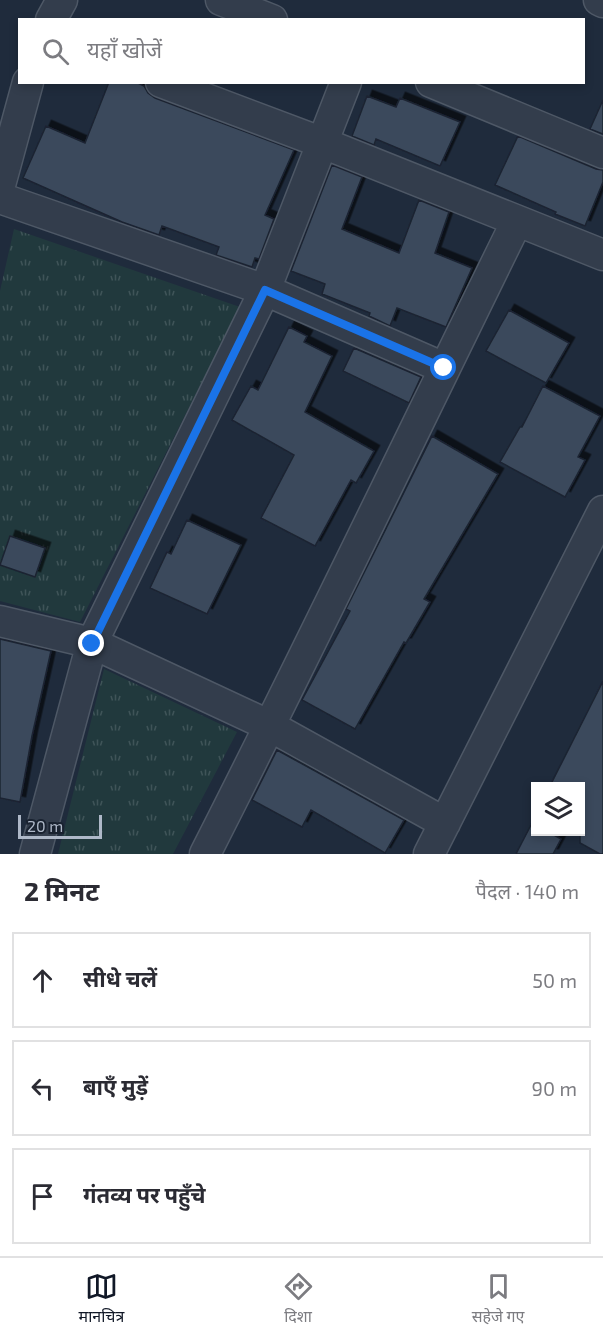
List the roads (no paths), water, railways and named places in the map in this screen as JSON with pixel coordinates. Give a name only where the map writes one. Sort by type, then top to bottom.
[{"type":"street","points":[[52,18],[62,0]]},
{"type":"street","points":[[221,0],[267,18]]},
{"type":"street","points":[[599,0],[603,2]]},
{"type":"street","points":[[0,184],[27,84]]},
{"type":"street","points":[[166,84],[323,143],[603,255]]},
{"type":"street","points":[[35,854],[92,644],[265,290],[345,84]]},
{"type":"street","points":[[436,84],[603,153]]},
{"type":"street","points":[[0,198],[265,290],[444,368]]},
{"type":"street","points":[[205,854],[517,221]]},
{"type":"street","points":[[429,854],[603,511]]},
{"type":"street","points":[[0,621],[92,644],[270,726],[445,823]]}]
